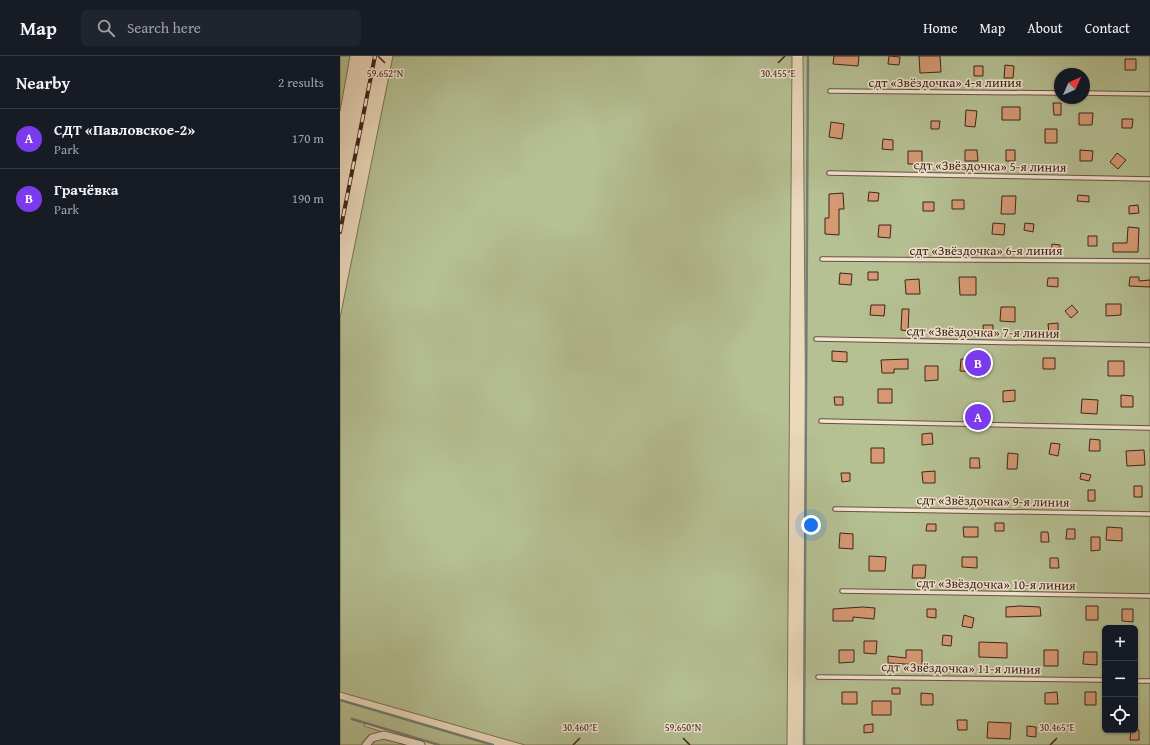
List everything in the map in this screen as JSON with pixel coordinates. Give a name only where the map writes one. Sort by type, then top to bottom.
[{"type":"street","points":[[366,745],[372,738],[384,735],[421,745]]},
{"type":"lane","name":"сдт «Звёздочка» 4-я линия","points":[[830,92],[1054,93]]},
{"type":"lane","points":[[1090,93],[1150,94]]},
{"type":"lane","name":"сдт «Звёздочка» 5-я линия","points":[[829,173],[1150,179]]},
{"type":"lane","name":"сдт «Звёздочка» 6-я линия","points":[[822,259],[1150,261]]},
{"type":"lane","name":"сдт «Звёздочка» 7-я линия","points":[[816,339],[1150,345]]},
{"type":"lane","points":[[821,421],[1150,428]]},
{"type":"lane","name":"сдт «Звёздочка» 9-я линия","points":[[835,509],[1150,514]]},
{"type":"lane","name":"сдт «Звёздочка» 10-я линия","points":[[842,591],[1150,596]]},
{"type":"lane","name":"сдт «Звёздочка» 11-я линия","points":[[818,677],[1102,680]]},
{"type":"lane","points":[[1138,681],[1150,681]]},
{"type":"green space","points":[[340,56],[350,56],[340,111]]},
{"type":"green space","points":[[393,56],[792,56],[787,745],[525,745],[340,692],[340,318]]},
{"type":"green space","points":[[803,56],[1150,56],[1150,745],[804,745],[806,455]]},
{"type":"green space","points":[[340,700],[493,745],[439,745],[365,723],[364,726],[425,745],[340,745]]},
{"type":"building","points":[[834,56],[859,56],[858,66],[833,64]]},
{"type":"building","points":[[889,56],[900,57],[899,65],[888,64]]},
{"type":"building","points":[[919,56],[940,56],[941,72],[920,73]]},
{"type":"building","points":[[1125,59],[1136,59],[1136,70],[1125,70]]},
{"type":"building","points":[[1005,65],[1014,66],[1013,78],[1004,78]]},
{"type":"building","points":[[974,66],[983,66],[983,76],[974,76]]},
{"type":"building","points":[[1053,103],[1061,104],[1061,115],[1054,115]]},
{"type":"building","points":[[1002,107],[1020,107],[1020,120],[1002,120]]},
{"type":"building","points":[[966,110],[977,111],[975,127],[965,126]]},
{"type":"building","points":[[1079,113],[1093,113],[1092,125],[1079,125]]},
{"type":"building","points":[[1122,119],[1133,119],[1132,128],[1122,128]]},
{"type":"building","points":[[931,121],[940,121],[939,129],[931,129]]},
{"type":"building","points":[[831,122],[844,124],[842,139],[829,137]]},
{"type":"building","points":[[1045,129],[1057,129],[1057,143],[1045,143]]},
{"type":"building","points":[[883,139],[893,140],[893,150],[882,149]]},
{"type":"building","points":[[965,150],[977,150],[978,161],[965,161]]},
{"type":"building","points":[[1006,150],[1015,150],[1015,161],[1006,161]]},
{"type":"building","points":[[1080,150],[1093,151],[1092,161],[1080,161]]},
{"type":"building","points":[[908,151],[922,151],[922,164],[908,164]]},
{"type":"building","points":[[1117,153],[1126,160],[1118,169],[1110,162]]},
{"type":"building","points":[[869,192],[879,193],[878,201],[868,201]]},
{"type":"building","points":[[843,193],[844,209],[839,209],[839,235],[825,234],[825,218],[829,218],[829,194]]},
{"type":"building","points":[[1078,195],[1089,196],[1089,202],[1077,201]]},
{"type":"building","points":[[1002,196],[1016,196],[1015,214],[1001,214]]},
{"type":"building","points":[[952,200],[964,200],[964,209],[952,209]]},
{"type":"building","points":[[923,202],[934,202],[934,211],[923,211]]},
{"type":"building","points":[[1138,205],[1139,213],[1129,214],[1129,206]]},
{"type":"building","points":[[993,223],[1005,224],[1004,235],[992,234]]},
{"type":"building","points":[[1025,223],[1034,224],[1033,232],[1024,230]]},
{"type":"building","points":[[879,225],[891,225],[890,238],[878,237]]},
{"type":"building","points":[[1128,227],[1139,228],[1138,252],[1113,252],[1113,243],[1127,243]]},
{"type":"building","points":[[1088,236],[1097,236],[1097,246],[1088,246]]},
{"type":"building","points":[[1052,244],[1060,245],[1060,254],[1051,254]]},
{"type":"building","points":[[868,272],[878,272],[878,280],[868,280]]},
{"type":"building","points":[[840,273],[852,274],[851,285],[839,284]]},
{"type":"building","points":[[959,277],[976,277],[976,295],[960,295]]},
{"type":"building","points":[[1130,277],[1139,277],[1139,281],[1150,280],[1150,287],[1129,286]]},
{"type":"building","points":[[1048,278],[1058,278],[1058,287],[1047,286]]},
{"type":"building","points":[[919,279],[920,294],[906,294],[905,280]]},
{"type":"building","points":[[1106,304],[1121,304],[1121,315],[1106,316]]},
{"type":"building","points":[[871,305],[885,305],[884,316],[870,315]]},
{"type":"building","points":[[1072,305],[1078,312],[1071,318],[1065,311]]},
{"type":"building","points":[[1001,307],[1015,307],[1015,322],[1000,321]]},
{"type":"building","points":[[902,309],[909,309],[908,331],[901,330]]},
{"type":"building","points":[[1058,323],[1058,334],[1049,334],[1048,324]]},
{"type":"building","points":[[983,325],[993,325],[993,334],[984,335]]},
{"type":"building","points":[[832,351],[847,352],[847,362],[832,361]]},
{"type":"building","points":[[1043,358],[1055,358],[1055,369],[1043,369]]},
{"type":"building","points":[[908,359],[908,369],[894,369],[894,373],[882,373],[881,360]]},
{"type":"building","points":[[961,359],[974,360],[973,372],[960,371]]},
{"type":"building","points":[[1108,361],[1124,361],[1124,376],[1108,376]]},
{"type":"building","points":[[925,366],[938,366],[938,380],[925,381]]},
{"type":"building","points":[[878,389],[892,389],[892,403],[878,403]]},
{"type":"building","points":[[1015,390],[1015,401],[1003,402],[1003,391]]},
{"type":"building","points":[[1121,395],[1133,396],[1133,407],[1121,407]]},
{"type":"building","points":[[834,397],[843,397],[843,405],[835,405]]},
{"type":"building","points":[[1082,399],[1098,400],[1097,414],[1081,413]]},
{"type":"building","points":[[932,433],[933,444],[922,445],[922,434]]},
{"type":"building","points":[[1090,439],[1100,440],[1100,451],[1089,451]]},
{"type":"building","points":[[1051,443],[1060,444],[1058,456],[1049,454]]},
{"type":"building","points":[[871,448],[884,448],[884,463],[871,463]]},
{"type":"building","points":[[1144,450],[1145,465],[1127,466],[1126,451]]},
{"type":"building","points":[[1008,453],[1018,454],[1017,469],[1007,469]]},
{"type":"building","points":[[970,458],[979,458],[980,468],[970,468]]},
{"type":"building","points":[[935,471],[935,483],[923,483],[922,472]]},
{"type":"building","points":[[841,473],[850,473],[850,481],[842,482]]},
{"type":"building","points":[[1081,473],[1091,475],[1089,481],[1080,479]]},
{"type":"building","points":[[1134,486],[1142,486],[1142,497],[1134,497]]},
{"type":"building","points":[[1088,490],[1095,490],[1095,501],[1088,501]]},
{"type":"building","points":[[995,523],[1004,523],[1004,531],[995,531]]},
{"type":"building","points":[[927,524],[936,524],[936,531],[926,531]]},
{"type":"building","points":[[963,527],[978,527],[978,537],[964,537]]},
{"type":"building","points":[[1107,527],[1122,528],[1122,541],[1106,540]]},
{"type":"building","points":[[1067,529],[1075,529],[1075,539],[1066,539]]},
{"type":"building","points":[[1041,532],[1048,532],[1049,542],[1041,542]]},
{"type":"building","points":[[840,533],[853,534],[853,549],[839,548]]},
{"type":"building","points":[[1091,537],[1100,537],[1100,550],[1091,551]]},
{"type":"building","points":[[869,556],[886,557],[885,571],[869,571]]},
{"type":"building","points":[[962,557],[977,557],[977,568],[962,567]]},
{"type":"building","points":[[1050,558],[1058,558],[1059,568],[1050,568]]},
{"type":"building","points":[[913,565],[926,565],[925,578],[912,578]]},
{"type":"building","points":[[1086,606],[1098,606],[1098,620],[1086,620]]},
{"type":"building","points":[[863,607],[875,608],[874,619],[853,617],[853,621],[833,621],[833,609]]},
{"type":"building","points":[[1006,607],[1040,607],[1041,616],[1006,617]]},
{"type":"building","points":[[927,609],[936,609],[936,618],[927,617]]},
{"type":"building","points":[[1122,609],[1133,609],[1133,622],[1122,621]]},
{"type":"building","points":[[964,615],[974,618],[972,628],[962,626]]},
{"type":"building","points":[[943,635],[952,636],[951,646],[942,645]]},
{"type":"building","points":[[864,641],[877,641],[876,654],[864,653]]},
{"type":"building","points":[[979,642],[1007,643],[1007,658],[979,657]]},
{"type":"building","points":[[839,650],[854,650],[854,662],[839,663]]},
{"type":"building","points":[[906,650],[922,650],[922,665],[888,663],[888,656],[906,658]]},
{"type":"building","points":[[1044,650],[1058,650],[1058,666],[1044,666]]},
{"type":"building","points":[[1084,652],[1097,652],[1097,665],[1083,664]]},
{"type":"building","points":[[892,688],[900,688],[900,694],[892,694]]},
{"type":"building","points":[[842,692],[857,692],[857,704],[842,704]]},
{"type":"building","points":[[1057,692],[1058,704],[1045,704],[1045,693]]},
{"type":"building","points":[[1085,692],[1096,692],[1096,705],[1085,705]]},
{"type":"building","points":[[921,693],[933,694],[933,705],[921,705]]},
{"type":"building","points":[[872,701],[891,701],[891,715],[872,715]]},
{"type":"building","points":[[957,720],[967,720],[967,730],[958,730]]},
{"type":"building","points":[[988,722],[1011,723],[1010,739],[987,738]]},
{"type":"building","points":[[873,724],[873,732],[864,733],[864,725]]},
{"type":"building","points":[[1027,726],[1036,727],[1036,737],[1027,736]]},
{"type":"building","points":[[1139,730],[1139,740],[1130,740],[1131,733],[1138,733]]},
{"type":"waterway","points":[[804,745],[808,56]]},
{"type":"waterway","points":[[340,700],[493,745]]},
{"type":"waterway","points":[[352,719],[439,745]]},
{"type":"railway","points":[[340,232],[375,56]]},
{"type":"place","name":"Грачёвка","points":[[978,363]]},
{"type":"place","name":"СДТ «Павловское-2»","points":[[978,417]]}]
